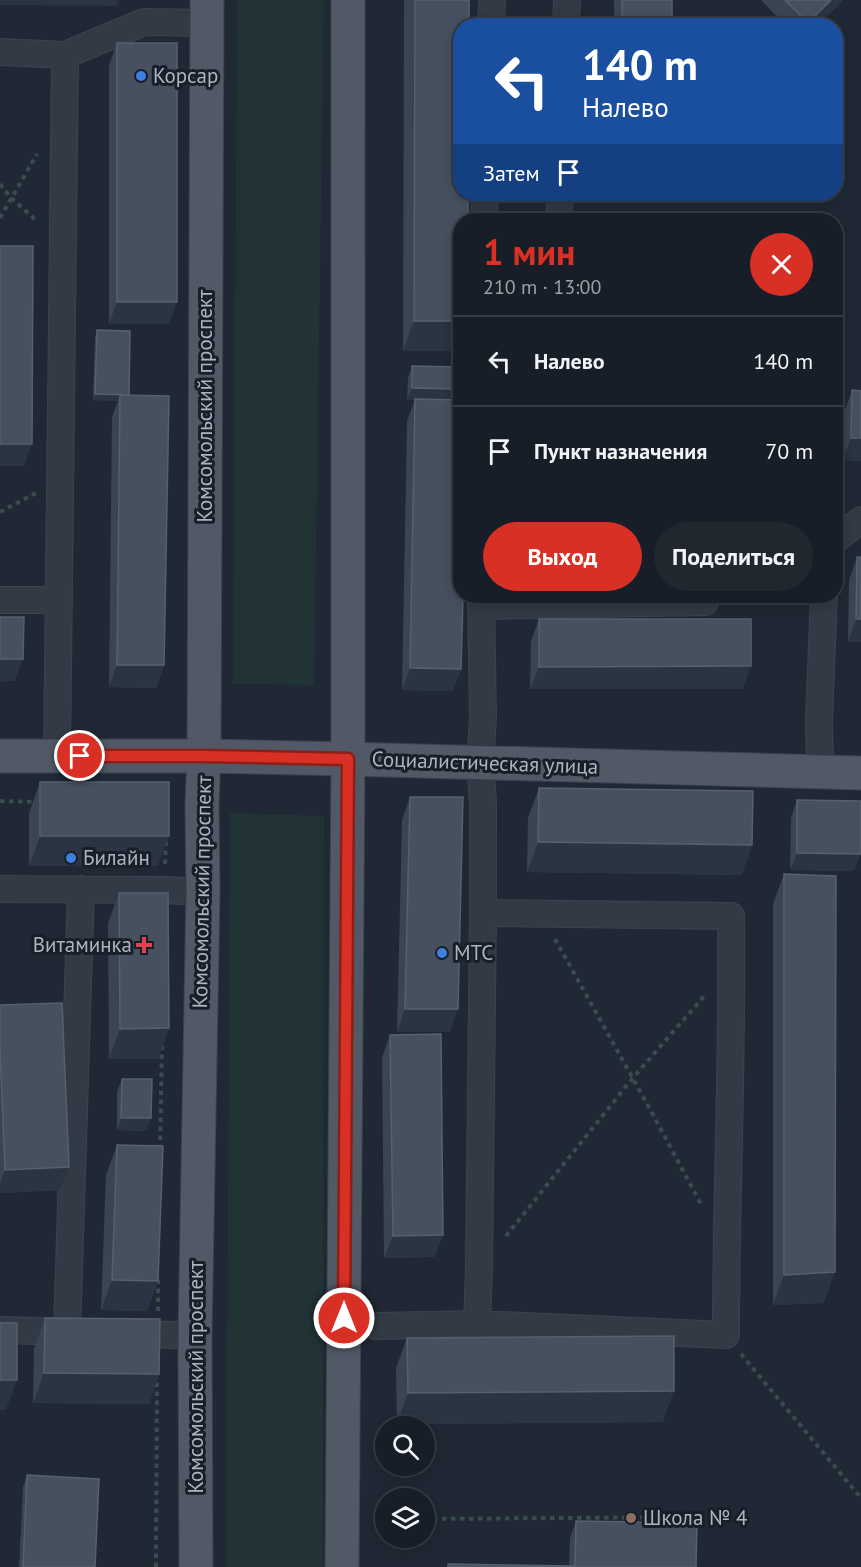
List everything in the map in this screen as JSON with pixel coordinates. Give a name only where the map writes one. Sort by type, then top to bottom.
[{"type":"main road","points":[[342,1567],[348,759],[348,0]]},
{"type":"main road","name":"Комсомольский проспект","points":[[196,1567],[195,1336],[203,892],[208,11]]},
{"type":"main road","name":"Социалистическая улица","points":[[0,756],[204,756],[861,773]]},
{"type":"lane","points":[[492,0],[492,18]]},
{"type":"lane","points":[[566,18],[567,0]]},
{"type":"lane","points":[[0,52],[65,55],[144,22],[208,11]]},
{"type":"lane","points":[[57,756],[65,55]]},
{"type":"lane","points":[[843,534],[861,520]]},
{"type":"lane","points":[[0,600],[59,600]]},
{"type":"lane","points":[[477,1324],[483,913],[483,803],[480,763],[483,718],[481,603]]},
{"type":"lane","points":[[820,773],[819,719],[824,603]]},
{"type":"lane","points":[[0,889],[203,892]]},
{"type":"lane","points":[[67,1332],[81,889]]},
{"type":"lane","points":[[376,1326],[477,1324],[726,1335],[731,916],[483,913]]},
{"type":"lane","points":[[0,1330],[195,1336]]},
{"type":"path","points":[[0,218],[40,149]]},
{"type":"path","points":[[0,184],[11,198],[62,244]]},
{"type":"path","points":[[0,512],[60,480]]},
{"type":"path","points":[[0,801],[36,802]]},
{"type":"path","points":[[165,890],[166,836]]},
{"type":"path","points":[[541,913],[726,1248]]},
{"type":"path","points":[[479,1269],[632,1078],[732,964]]},
{"type":"path","points":[[160,1159],[162,1042]]},
{"type":"path","points":[[156,1567],[158,1276]]},
{"type":"path","points":[[726,1335],[861,1498]]},
{"type":"path","points":[[435,1519],[694,1517]]},
{"type":"shaded area","points":[[237,0],[324,0],[314,685],[233,684]]},
{"type":"shaded area","points":[[230,813],[324,816],[323,1567],[226,1567]]},
{"type":"building","points":[[415,0],[469,0],[469,18],[453,18],[453,201],[468,201],[468,213],[453,213],[453,321],[414,321]]},
{"type":"building","points":[[622,0],[672,0],[672,18],[622,18]]},
{"type":"building","points":[[785,0],[831,0],[813,18],[803,18]]},
{"type":"building","points":[[117,43],[177,43],[177,302],[117,302]]},
{"type":"building","points":[[0,246],[33,246],[32,444],[0,444]]},
{"type":"building","points":[[97,330],[130,331],[129,395],[95,394]]},
{"type":"building","points":[[412,366],[453,367],[453,389],[412,388]]},
{"type":"building","points":[[852,390],[861,391],[861,438],[851,438]]},
{"type":"building","points":[[120,395],[169,396],[164,665],[117,665]]},
{"type":"building","points":[[415,399],[453,400],[453,603],[463,603],[461,669],[410,668]]},
{"type":"building","points":[[857,557],[861,557],[861,619],[856,619]]},
{"type":"building","points":[[0,617],[24,617],[23,659],[0,659]]},
{"type":"building","points":[[539,619],[751,619],[751,666],[539,667]]},
{"type":"building","points":[[40,782],[169,782],[169,836],[40,836]]},
{"type":"building","points":[[539,788],[753,791],[752,845],[538,842]]},
{"type":"building","points":[[410,797],[463,797],[458,1009],[405,1009]]},
{"type":"building","points":[[797,800],[861,801],[861,854],[797,853]]},
{"type":"building","points":[[784,874],[836,876],[835,1272],[784,1275]]},
{"type":"building","points":[[119,893],[168,893],[169,1028],[120,1029]]},
{"type":"building","points":[[62,1003],[69,1167],[5,1170],[0,1005]]},
{"type":"building","points":[[441,1034],[443,1235],[393,1236],[390,1035]]},
{"type":"building","points":[[122,1079],[152,1079],[151,1118],[121,1118]]},
{"type":"building","points":[[117,1145],[163,1146],[158,1281],[112,1280]]},
{"type":"building","points":[[45,1318],[160,1319],[159,1374],[44,1373]]},
{"type":"building","points":[[0,1323],[17,1323],[17,1380],[0,1380]]},
{"type":"building","points":[[674,1336],[674,1391],[408,1393],[407,1338]]},
{"type":"building","points":[[27,1475],[99,1479],[95,1567],[23,1567]]},
{"type":"building","points":[[576,1521],[697,1523],[696,1567],[448,1567],[448,1564],[575,1566]]},
{"type":"place","name":"Корсар","points":[[141,76]]},
{"type":"place","name":"Билайн","points":[[71,858]]},
{"type":"place","name":"Витаминка","points":[[144,945]]},
{"type":"place","name":"МТС","points":[[442,953]]},
{"type":"place","name":"Школа № 4","points":[[631,1518]]},
{"type":"route","points":[[80,756],[348,759],[344,1318]]}]
